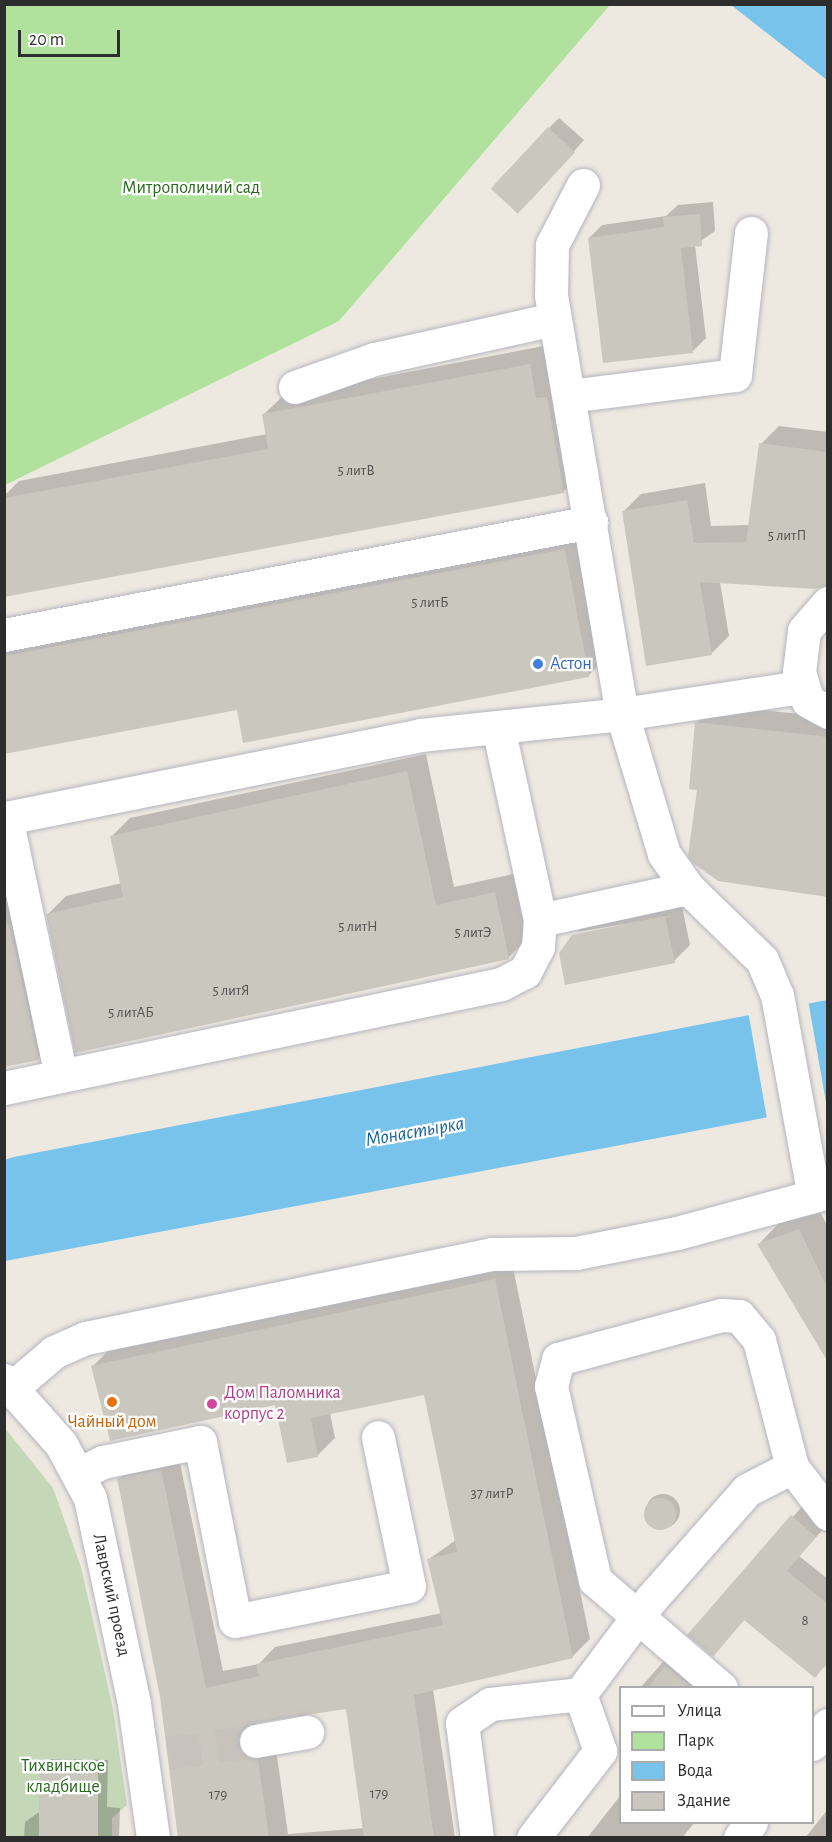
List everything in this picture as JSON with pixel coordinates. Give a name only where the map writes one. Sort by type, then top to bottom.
[{"type":"street","points":[[8,1384],[54,1352],[86,1338],[492,1254],[576,1252],[677,1233],[821,1194],[805,1148],[777,995],[762,960],[688,888],[649,819],[622,714],[555,318],[552,245],[583,185]]},
{"type":"street","points":[[569,396],[735,375],[751,233]]},
{"type":"street","points":[[295,387],[374,359],[555,318]]},
{"type":"street","points":[[4,634],[591,522]]},
{"type":"street","points":[[828,603],[804,631],[800,687],[808,700],[828,712]]},
{"type":"street","points":[[61,1076],[5,817],[420,735],[622,714],[800,687]]},
{"type":"street","points":[[4,1088],[501,984],[525,972],[538,947],[540,920],[498,727]]},
{"type":"street","points":[[540,920],[688,888]]},
{"type":"street","points":[[720,1686],[604,1591],[590,1568],[551,1386],[558,1359],[722,1315],[739,1316],[752,1325],[759,1340],[792,1467],[828,1514]]},
{"type":"street","name":"Лаврский проезд","points":[[8,1384],[81,1473],[155,1754],[153,1838]]},
{"type":"street","points":[[81,1473],[102,1462],[200,1442],[235,1621],[409,1586],[378,1437]]},
{"type":"street","points":[[477,1838],[462,1723],[490,1704],[580,1694],[637,1618],[747,1490],[792,1467]]},
{"type":"street","points":[[533,1838],[600,1751],[580,1694]]},
{"type":"street","points":[[814,1743],[828,1725]]},
{"type":"street","points":[[255,1741],[307,1732]]},
{"type":"street","points":[[740,1838],[750,1824]]},
{"type":"green space","name":"Митрополичий сад","points":[[5,4],[610,5],[339,321],[5,485]]},
{"type":"green space","name":"Тихвинское кладбище","points":[[4,1427],[53,1488],[81,1567],[113,1709],[127,1805],[112,1818],[112,1837],[5,1837]]},
{"type":"water","points":[[731,5],[827,5],[827,80]]},
{"type":"water","name":"Монастырка","points":[[827,1000],[827,1106],[5,1261],[4,1160]]},
{"type":"pier","points":[[808,1000],[827,1109],[767,1120],[748,1011]]},
{"type":"building","points":[[548,127],[575,152],[518,214],[491,188]]},
{"type":"building","points":[[700,214],[702,246],[681,248],[693,353],[603,363],[588,238],[664,227],[663,217]]},
{"type":"building","points":[[530,364],[536,398],[547,397],[564,493],[4,597],[4,498],[268,449],[262,414]]},
{"type":"building","points":[[759,443],[828,452],[828,585],[816,589],[700,582],[712,655],[646,666],[622,511],[687,500],[694,543],[746,542]]},
{"type":"building","points":[[565,549],[589,677],[243,743],[237,710],[4,754],[4,656]]},
{"type":"building","points":[[695,722],[828,737],[828,897],[718,881],[693,863],[688,856],[697,790],[689,789]]},
{"type":"building","points":[[407,771],[436,905],[495,892],[509,959],[75,1053],[46,914],[123,897],[110,836]]},
{"type":"building","points":[[665,916],[675,963],[565,985],[559,953],[572,935]]},
{"type":"building","points":[[9,923],[39,1060],[4,1067],[4,924]]},
{"type":"building","points":[[799,1229],[828,1289],[828,1362],[757,1244]]},
{"type":"building","points":[[495,1279],[573,1658],[414,1695],[434,1838],[364,1838],[346,1709],[253,1723],[239,1734],[241,1753],[258,1759],[269,1838],[178,1838],[160,1697],[117,1478],[161,1469],[206,1688],[259,1676],[256,1664],[443,1625],[427,1559],[457,1552],[424,1395],[311,1418],[318,1457],[287,1463],[275,1405],[110,1441],[91,1366]]},
{"type":"building","points":[[660,1498],[671,1503],[676,1514],[671,1525],[660,1530],[649,1525],[644,1514],[649,1503]]},
{"type":"building","points":[[791,1515],[816,1537],[787,1571],[828,1604],[828,1662],[815,1678],[744,1620],[713,1657],[687,1635]]},
{"type":"building","points":[[665,1665],[689,1685],[688,1686],[649,1686]]},
{"type":"building","points":[[39,1770],[98,1770],[98,1838],[39,1838]]},
{"type":"tunnel","points":[[168,1753],[256,1741]]},
{"type":"place","name":"Астон","points":[[538,664]]},
{"type":"place","name":"Чайный дом","points":[[112,1402]]},
{"type":"place","name":"Дом Паломника корпус 2","points":[[212,1404]]}]
